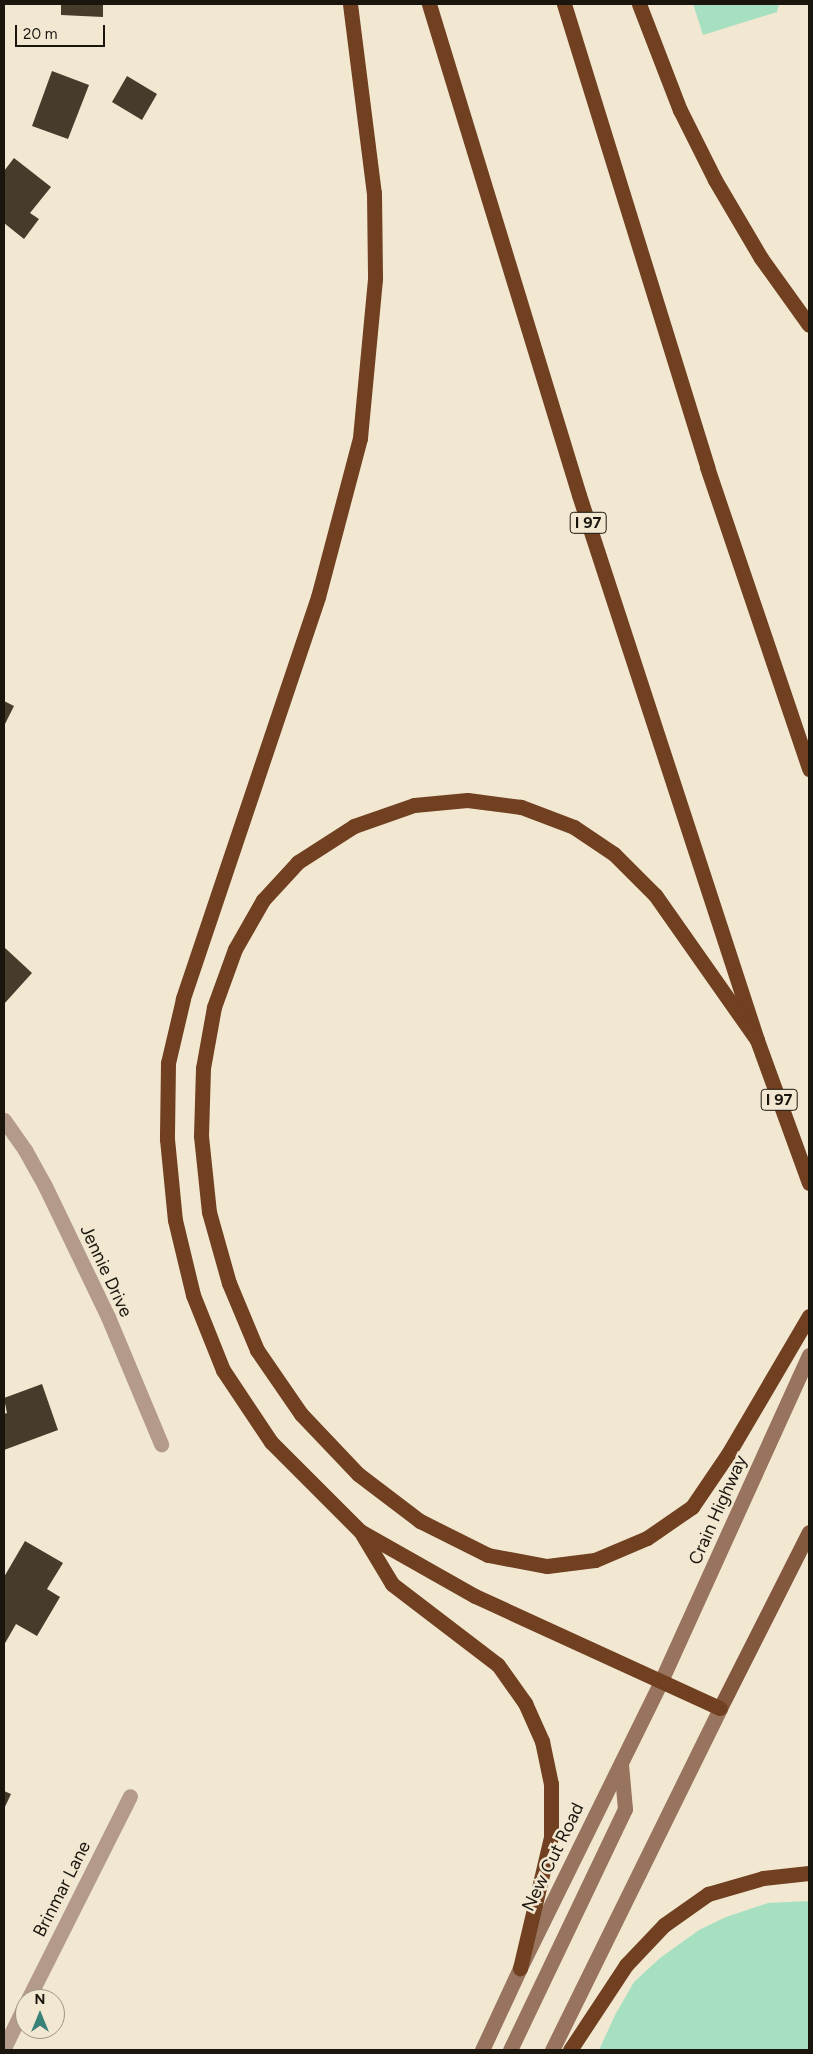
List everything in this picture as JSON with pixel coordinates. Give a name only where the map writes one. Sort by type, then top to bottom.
[{"type":"highway","points":[[350,4],[374,193],[375,279],[360,438],[318,597],[183,999],[168,1063],[167,1139],[175,1220],[193,1295],[223,1370],[271,1442],[360,1530],[474,1596],[720,1708]]},
{"type":"highway","name":"I 97","points":[[429,4],[579,496],[757,1040],[809,1183]]},
{"type":"highway","points":[[564,4],[707,468],[809,769]]},
{"type":"highway","points":[[639,4],[680,110],[715,180],[761,258],[809,325]]},
{"type":"highway","points":[[757,1040],[655,895],[614,854],[574,827],[520,807],[468,800],[414,805],[354,826],[298,862],[263,900],[235,949],[214,1008],[203,1068],[201,1136],[209,1212],[228,1283],[257,1350],[301,1414],[358,1474],[420,1521],[488,1554],[547,1566],[595,1560],[647,1538],[692,1508],[728,1454],[809,1316]]},
{"type":"highway","points":[[360,1530],[392,1584],[498,1665],[525,1703],[542,1741],[551,1784],[551,1837],[520,1968]]},
{"type":"highway","points":[[570,2050],[626,1965],[664,1925],[708,1894],[763,1878],[809,1873]]},
{"type":"main road","points":[[720,1708],[809,1532]]},
{"type":"street","name":"Jennie Drive","points":[[4,1120],[25,1150],[45,1186],[108,1317],[162,1444]]},
{"type":"street","name":"Crain Highway","points":[[661,1681],[809,1355]]},
{"type":"street","name":"New Cut Road","points":[[482,2050],[520,1968],[661,1681]]},
{"type":"street","points":[[552,2050],[720,1708]]},
{"type":"street","points":[[510,2050],[625,1809],[621,1762]]},
{"type":"street","name":"Brinmar Lane","points":[[33,1989],[130,1796]]},
{"type":"street","points":[[4,2048],[15,2025]]},
{"type":"green space","points":[[693,4],[779,4],[777,12],[703,35]]},
{"type":"green space","points":[[809,1901],[809,2050],[599,2050],[615,2015],[634,1982],[660,1958],[699,1930],[726,1917],[768,1903]]},
{"type":"building","points":[[61,4],[103,4],[103,17],[61,15]]},
{"type":"building","points":[[52,71],[89,85],[68,139],[32,126]]},
{"type":"building","points":[[127,76],[157,94],[142,120],[112,102]]},
{"type":"building","points":[[14,158],[51,187],[30,213],[39,219],[24,239],[4,223],[4,171]]},
{"type":"building","points":[[4,701],[14,706],[4,726]]},
{"type":"building","points":[[4,947],[32,973],[4,1004]]},
{"type":"building","points":[[42,1384],[58,1430],[4,1450],[4,1414],[7,1413],[4,1398]]},
{"type":"building","points":[[25,1541],[63,1563],[47,1589],[60,1597],[37,1636],[16,1624],[4,1645],[4,1577]]},
{"type":"building","points":[[4,1791],[11,1794],[4,1809]]}]
